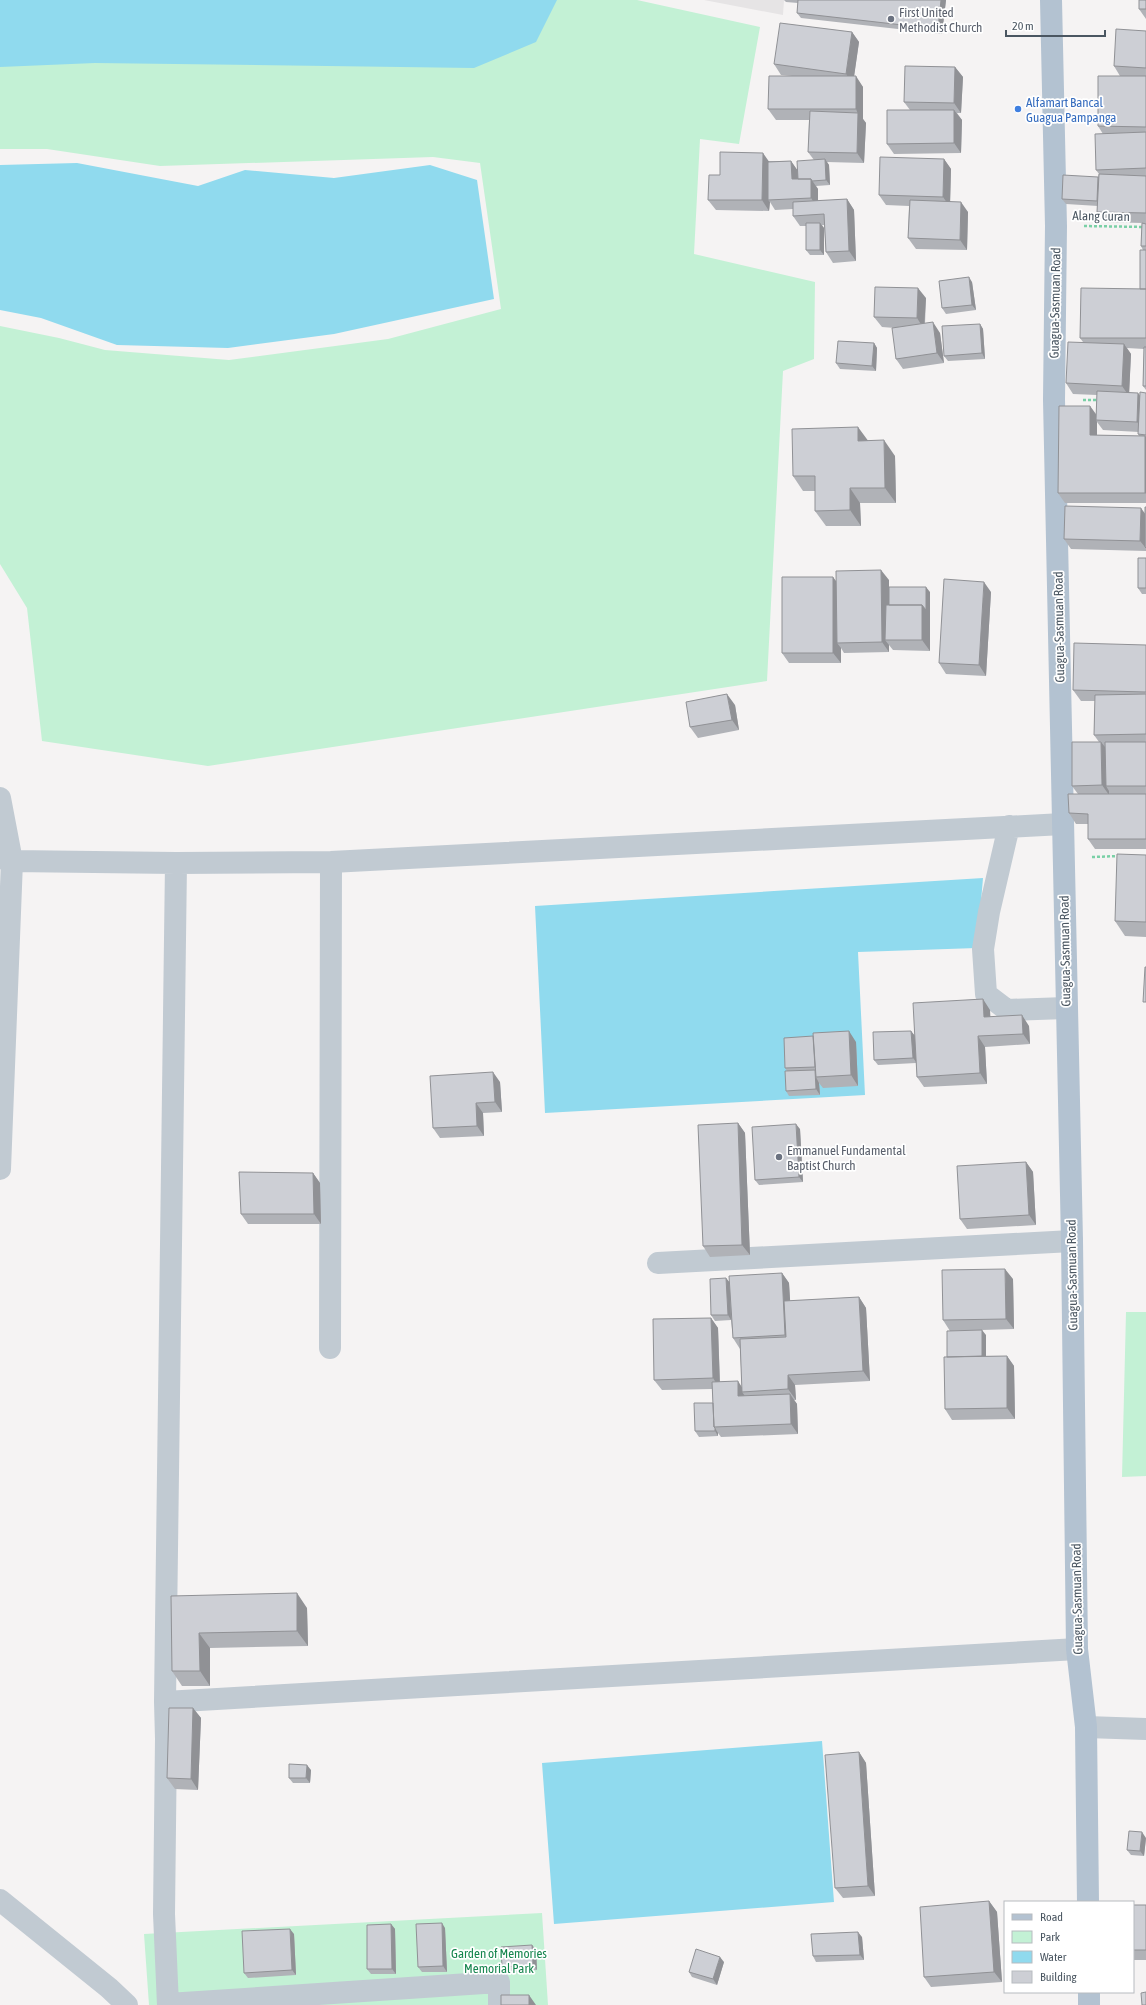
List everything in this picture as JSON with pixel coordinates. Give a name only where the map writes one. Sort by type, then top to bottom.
[{"type":"main road","name":"Guagua-Sasmuan Road","points":[[1051,0],[1056,226],[1054,400],[1072,1241],[1077,1649],[1086,1726],[1088,1901]]},
{"type":"main road","points":[[1089,1993],[1089,2005]]},
{"type":"street","points":[[0,798],[6,859],[0,1169]]},
{"type":"street","points":[[6,859],[176,863],[331,862],[1063,824]]},
{"type":"street","points":[[1009,826],[988,912],[983,949],[986,994],[1008,1010],[1066,1008]]},
{"type":"street","points":[[330,1348],[331,862]]},
{"type":"street","points":[[176,863],[165,1702],[164,1914],[168,2004],[499,1982],[499,2005]]},
{"type":"street","points":[[658,1263],[1072,1241]]},
{"type":"street","points":[[165,1702],[1077,1649]]},
{"type":"street","points":[[1086,1726],[1146,1729]]},
{"type":"street","points":[[0,1900],[109,1988],[127,2005]]},
{"type":"path","name":"Alang Curan","points":[[1056,226],[1146,227]]},
{"type":"path","points":[[1054,400],[1108,400]]},
{"type":"path","points":[[1064,858],[1124,856]]},
{"type":"shaded area","points":[[704,0],[784,0],[783,15]]},
{"type":"green space","points":[[0,0],[637,0],[760,27],[739,144],[700,139],[694,254],[815,282],[814,359],[783,371],[767,681],[208,766],[42,741],[27,608],[0,564],[0,326],[59,338],[105,350],[229,360],[388,339],[501,309],[480,163],[433,157],[160,166],[47,149],[0,149]]},
{"type":"green space","points":[[1126,1312],[1146,1312],[1146,1476],[1122,1477]]},
{"type":"green space","name":"Garden of Memories Memorial Park","points":[[542,1913],[548,2005],[149,2005],[144,1934]]},
{"type":"water","points":[[0,0],[557,0],[536,42],[474,68],[95,63],[0,67]]},
{"type":"water","points":[[77,163],[198,186],[245,170],[334,178],[430,165],[477,180],[494,299],[334,334],[228,348],[117,345],[41,318],[0,310],[0,165]]},
{"type":"water","points":[[983,878],[977,948],[858,952],[865,1095],[545,1113],[535,906]]},
{"type":"water","points":[[822,1741],[834,1902],[554,1924],[542,1763]]},
{"type":"building","points":[[798,0],[941,0],[938,29],[797,13]]},
{"type":"building","points":[[1139,0],[1146,0],[1146,9],[1139,9]]},
{"type":"building","points":[[780,23],[852,32],[846,74],[774,64]]},
{"type":"building","points":[[1116,29],[1146,31],[1146,68],[1114,66]]},
{"type":"building","points":[[905,66],[955,67],[954,103],[904,102]]},
{"type":"building","points":[[769,76],[856,76],[856,109],[768,109]]},
{"type":"building","points":[[1098,76],[1146,76],[1146,127],[1098,126]]},
{"type":"building","points":[[887,110],[954,110],[954,143],[887,144]]},
{"type":"building","points":[[810,111],[858,113],[857,153],[808,152]]},
{"type":"building","points":[[1146,132],[1146,168],[1096,170],[1095,134]]},
{"type":"building","points":[[720,152],[763,153],[762,200],[708,200],[709,175],[720,175]]},
{"type":"building","points":[[880,157],[944,159],[943,197],[879,195]]},
{"type":"building","points":[[825,159],[826,180],[812,181],[811,179],[798,179],[797,161]]},
{"type":"building","points":[[791,161],[792,179],[811,179],[811,198],[768,200],[768,162]]},
{"type":"building","points":[[1099,174],[1146,176],[1146,213],[1097,212]]},
{"type":"building","points":[[1063,175],[1098,177],[1097,201],[1062,199]]},
{"type":"building","points":[[847,199],[849,251],[826,252],[824,214],[793,216],[793,202]]},
{"type":"building","points":[[910,200],[961,202],[960,240],[908,238]]},
{"type":"building","points":[[806,223],[820,223],[820,250],[806,250]]},
{"type":"building","points":[[1142,223],[1146,224],[1146,246],[1141,246]]},
{"type":"building","points":[[1140,250],[1146,250],[1146,289],[1140,289]]},
{"type":"building","points":[[969,277],[972,305],[942,308],[939,281]]},
{"type":"building","points":[[875,287],[918,288],[917,318],[874,317]]},
{"type":"building","points":[[1081,288],[1146,289],[1146,338],[1080,338]]},
{"type":"building","points":[[933,322],[937,353],[896,359],[892,328]]},
{"type":"building","points":[[980,324],[982,353],[944,356],[942,326]]},
{"type":"building","points":[[838,341],[874,343],[872,366],[836,363]]},
{"type":"building","points":[[1068,342],[1124,344],[1122,386],[1066,383]]},
{"type":"building","points":[[1144,347],[1146,347],[1146,386],[1143,386]]},
{"type":"building","points":[[1097,391],[1138,393],[1137,422],[1096,420]]},
{"type":"building","points":[[1140,392],[1146,393],[1146,435],[1138,434]]},
{"type":"building","points":[[1059,406],[1090,406],[1090,435],[1145,436],[1145,493],[1058,493]]},
{"type":"building","points":[[858,427],[858,441],[884,440],[885,488],[850,488],[850,510],[815,511],[815,476],[793,476],[792,429]]},
{"type":"building","points":[[1065,506],[1141,508],[1140,541],[1064,539]]},
{"type":"building","points":[[1146,507],[1146,548],[1145,547]]},
{"type":"building","points":[[1138,558],[1146,558],[1146,588],[1138,588]]},
{"type":"building","points":[[881,570],[882,642],[837,643],[836,571]]},
{"type":"building","points":[[782,577],[833,577],[833,653],[782,653]]},
{"type":"building","points":[[944,579],[984,582],[979,665],[939,663]]},
{"type":"building","points":[[889,587],[926,587],[926,610],[922,605],[889,605]]},
{"type":"building","points":[[886,605],[922,605],[922,640],[885,640]]},
{"type":"building","points":[[1074,643],[1146,645],[1146,692],[1073,690]]},
{"type":"building","points":[[727,694],[732,720],[690,727],[686,702]]},
{"type":"building","points":[[1146,694],[1146,734],[1094,735],[1095,695]]},
{"type":"building","points":[[1072,742],[1101,742],[1102,785],[1072,786]]},
{"type":"building","points":[[1105,742],[1146,742],[1146,786],[1106,786]]},
{"type":"building","points":[[1068,794],[1146,794],[1146,839],[1088,839],[1088,814],[1069,813]]},
{"type":"building","points":[[1117,854],[1146,855],[1146,922],[1115,921]]},
{"type":"building","points":[[1145,967],[1146,1002],[1143,1002]]},
{"type":"building","points":[[983,999],[984,1017],[1022,1015],[1023,1034],[978,1036],[980,1073],[917,1077],[913,1003]]},
{"type":"building","points":[[849,1031],[851,1075],[816,1077],[813,1033]]},
{"type":"building","points":[[911,1031],[913,1058],[874,1060],[873,1032]]},
{"type":"building","points":[[813,1036],[815,1067],[785,1068],[784,1038]]},
{"type":"building","points":[[815,1070],[816,1089],[786,1091],[785,1071]]},
{"type":"building","points":[[493,1072],[495,1102],[476,1103],[477,1126],[433,1128],[430,1076]]},
{"type":"building","points":[[738,1123],[742,1245],[703,1246],[698,1125]]},
{"type":"building","name":"Emmanuel Fundamental Baptist Church","points":[[796,1124],[799,1177],[755,1180],[752,1127]]},
{"type":"building","points":[[1026,1162],[1029,1215],[960,1219],[957,1166]]},
{"type":"building","points":[[239,1172],[313,1173],[314,1214],[241,1214]]},
{"type":"building","points":[[1005,1269],[1006,1319],[943,1320],[942,1270]]},
{"type":"building","points":[[782,1273],[785,1335],[733,1338],[729,1276]]},
{"type":"building","points":[[726,1278],[728,1315],[711,1315],[710,1279]]},
{"type":"building","points":[[859,1297],[863,1371],[788,1375],[788,1389],[742,1392],[740,1339],[786,1337],[784,1301]]},
{"type":"building","points":[[711,1318],[713,1378],[654,1380],[653,1319]]},
{"type":"building","points":[[982,1330],[982,1356],[947,1357],[947,1331]]},
{"type":"building","points":[[1007,1356],[1007,1408],[945,1409],[944,1357]]},
{"type":"building","points":[[738,1381],[738,1396],[790,1394],[791,1424],[714,1427],[712,1382]]},
{"type":"building","points":[[694,1403],[713,1403],[715,1431],[695,1431]]},
{"type":"building","points":[[297,1593],[297,1631],[199,1633],[200,1671],[172,1671],[171,1596]]},
{"type":"building","points":[[169,1708],[193,1708],[191,1779],[167,1778]]},
{"type":"building","points":[[859,1752],[868,1886],[835,1888],[825,1755]]},
{"type":"building","points":[[289,1764],[307,1765],[306,1778],[289,1778]]},
{"type":"building","points":[[1129,1831],[1142,1832],[1140,1851],[1127,1850]]},
{"type":"building","points":[[989,1901],[994,1972],[924,1977],[920,1907]]},
{"type":"building","points":[[1134,1905],[1146,1905],[1146,1950],[1134,1950]]},
{"type":"building","points":[[442,1923],[443,1966],[418,1967],[416,1924]]},
{"type":"building","points":[[391,1924],[392,1969],[367,1969],[367,1925]]},
{"type":"building","points":[[290,1929],[292,1970],[244,1973],[242,1931]]},
{"type":"building","points":[[858,1932],[860,1955],[813,1956],[811,1934]]},
{"type":"building","points":[[532,1945],[533,1965],[502,1967],[501,1947]]},
{"type":"building","points":[[696,1949],[720,1957],[713,1979],[689,1972]]},
{"type":"building","points":[[1146,1992],[1146,2005],[1142,2005],[1141,1993]]},
{"type":"building","points":[[501,1995],[529,1995],[529,2005],[501,2005]]},
{"type":"place","name":"First United Methodist Church","points":[[891,19]]},
{"type":"place","name":"Alfamart Bancal Guagua Pampanga","points":[[1018,109]]},
{"type":"place","name":"Emmanuel Fundamental Baptist Church","points":[[779,1157]]}]
